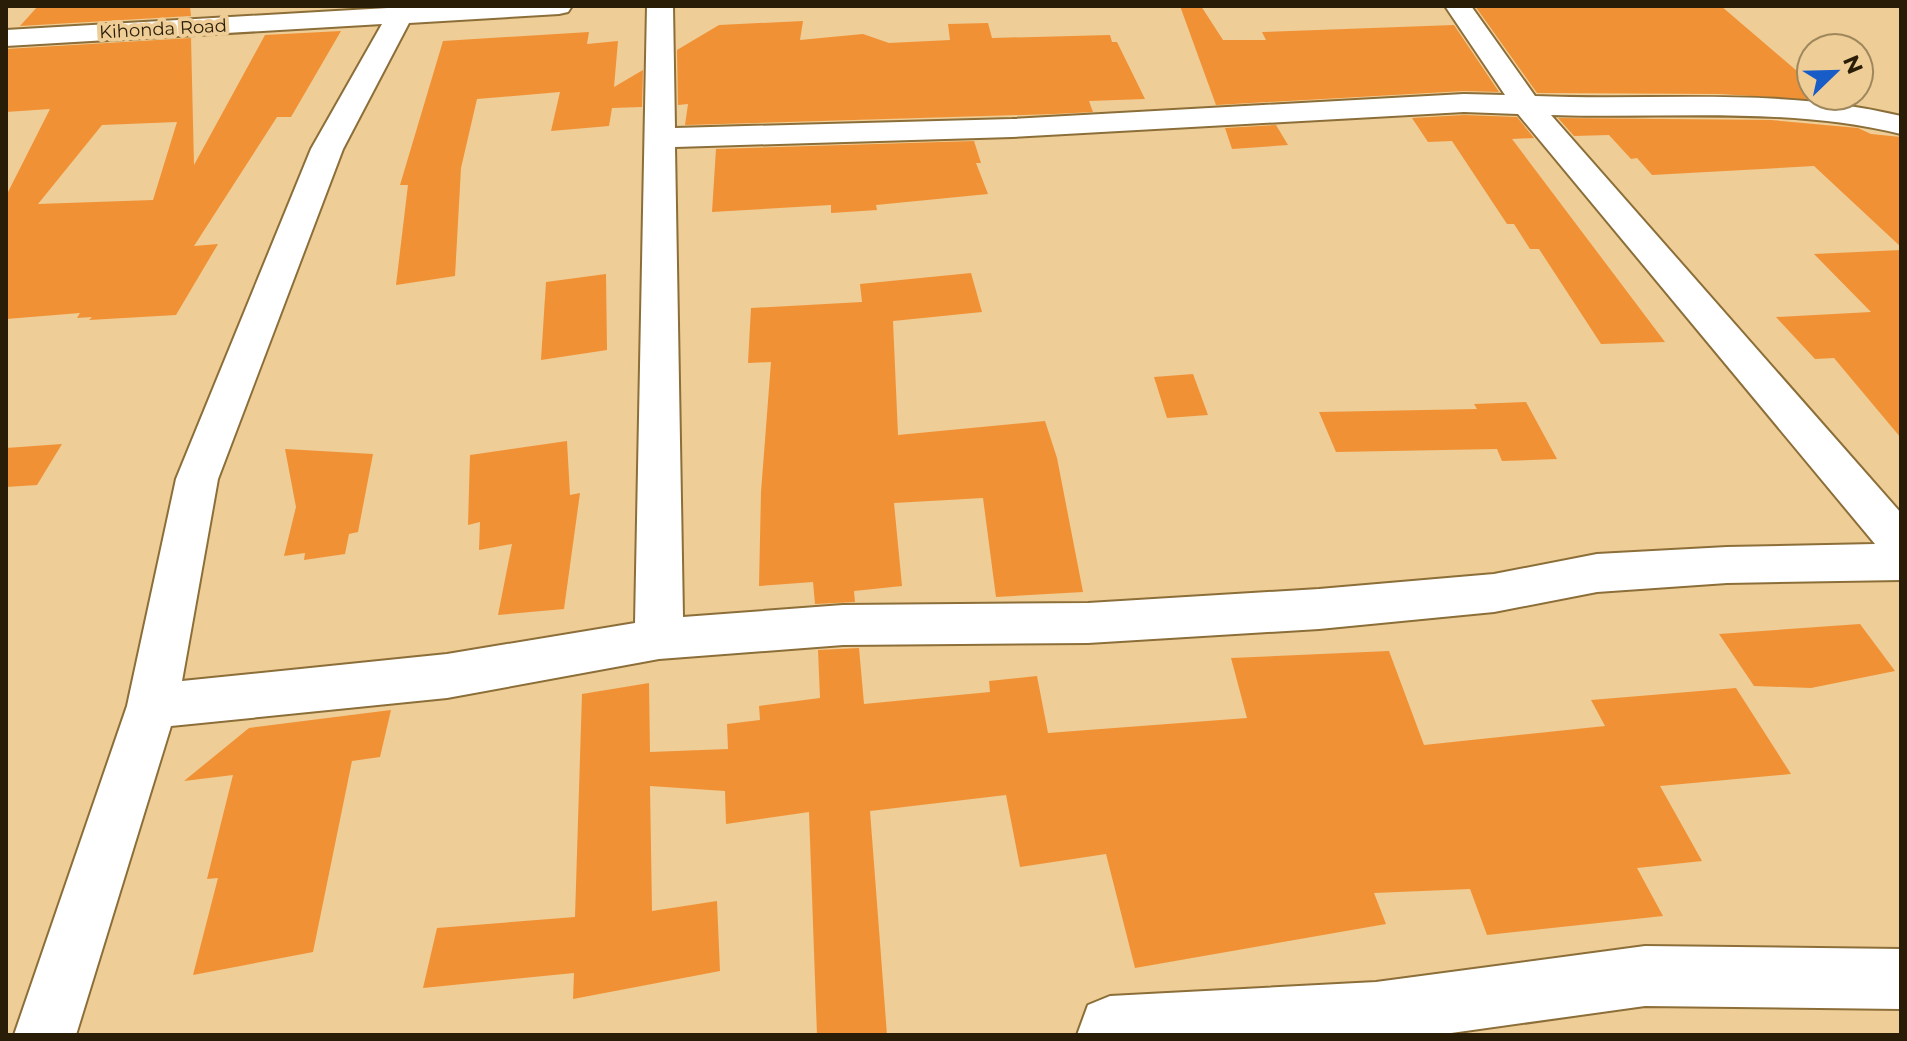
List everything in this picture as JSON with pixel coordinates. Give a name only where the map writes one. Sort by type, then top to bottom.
[{"type":"street","name":"Kihonda Road","points":[[6,38],[559,6]]},
{"type":"street","points":[[659,639],[660,6]]},
{"type":"street","points":[[1458,6],[1527,106],[1901,544]]},
{"type":"street","points":[[45,1035],[152,706],[197,479],[327,149],[400,15]]},
{"type":"street","points":[[659,138],[1012,128],[1464,103],[1769,107],[1852,113],[1901,125]]},
{"type":"street","points":[[152,706],[447,676],[659,639],[843,625],[1088,623],[1319,609],[1494,593],[1597,573],[1727,565],[1901,562]]},
{"type":"street","points":[[1108,1035],[1110,1027],[1376,1013],[1645,976],[1901,979]]},
{"type":"building","points":[[38,6],[190,6],[191,16],[20,26]]},
{"type":"building","points":[[1180,6],[1201,6],[1223,40],[1266,40],[1262,32],[1454,25],[1499,92],[1464,91],[1216,105]]},
{"type":"building","points":[[1475,6],[1721,6],[1795,69],[1795,99],[1719,94],[1537,93]]},
{"type":"building","points":[[803,21],[800,40],[863,34],[889,43],[950,40],[948,24],[988,23],[992,38],[1110,35],[1112,42],[1117,42],[1145,99],[1089,101],[1093,112],[685,125],[688,104],[678,105],[677,50],[719,25]]},
{"type":"building","points":[[341,31],[291,117],[277,117],[194,246],[218,244],[176,315],[89,320],[92,317],[77,318],[80,313],[6,319],[6,196],[50,109],[6,112],[6,49],[191,38],[194,165],[265,35]],"holes":[[[177,122],[153,200],[38,204],[102,125]]]},
{"type":"building","points":[[589,32],[587,44],[618,41],[614,87],[643,70],[642,107],[612,108],[609,126],[551,131],[560,92],[477,99],[461,168],[455,276],[396,285],[408,185],[400,185],[443,41]]},
{"type":"building","points":[[1464,115],[1517,117],[1534,138],[1512,139],[1665,342],[1601,344],[1539,249],[1530,249],[1514,224],[1507,224],[1452,141],[1428,142],[1412,118]]},
{"type":"building","points":[[1558,118],[1771,120],[1858,128],[1871,134],[1901,137],[1901,247],[1814,166],[1652,175],[1637,158],[1631,159],[1609,135],[1574,136]]},
{"type":"building","points":[[1276,125],[1288,145],[1232,149],[1225,128]]},
{"type":"building","points":[[974,141],[981,163],[976,163],[988,194],[876,205],[877,210],[831,213],[831,205],[712,212],[716,149]]},
{"type":"building","points":[[1901,250],[1901,438],[1834,358],[1815,359],[1776,317],[1871,312],[1814,254]]},
{"type":"building","points":[[971,273],[982,312],[893,321],[898,435],[1045,421],[1057,458],[1083,592],[996,597],[983,498],[894,503],[902,586],[854,591],[855,602],[815,604],[813,582],[759,586],[761,492],[771,362],[748,363],[751,308],[862,302],[860,284]]},
{"type":"building","points":[[606,274],[607,350],[541,360],[546,282]]},
{"type":"building","points":[[1193,374],[1208,415],[1167,418],[1154,377]]},
{"type":"building","points":[[1526,402],[1557,459],[1502,461],[1497,449],[1336,452],[1319,412],[1477,409],[1474,404]]},
{"type":"building","points":[[567,441],[570,495],[580,493],[564,609],[498,615],[512,544],[479,550],[480,522],[468,525],[470,455]]},
{"type":"building","points":[[62,444],[37,485],[6,487],[6,448]]},
{"type":"building","points":[[285,449],[373,454],[358,532],[349,534],[345,554],[304,560],[305,553],[284,556],[296,507]]},
{"type":"building","points":[[1860,624],[1895,671],[1811,688],[1754,686],[1719,634]]},
{"type":"building","points":[[859,648],[864,704],[990,692],[989,681],[1037,676],[1048,733],[1247,718],[1231,658],[1389,651],[1424,745],[1605,726],[1591,700],[1736,688],[1791,774],[1660,786],[1702,861],[1637,868],[1663,916],[1487,935],[1470,889],[1374,893],[1386,924],[1135,968],[1106,854],[1020,867],[1006,795],[870,811],[887,1035],[817,1035],[809,812],[726,824],[725,791],[650,786],[652,911],[717,901],[720,971],[573,999],[574,973],[423,988],[437,928],[575,917],[582,694],[649,683],[650,752],[728,749],[727,724],[760,720],[759,706],[820,698],[818,650]]},
{"type":"building","points":[[391,710],[380,757],[352,761],[313,952],[193,975],[218,878],[207,879],[233,775],[184,781],[249,728]]}]
